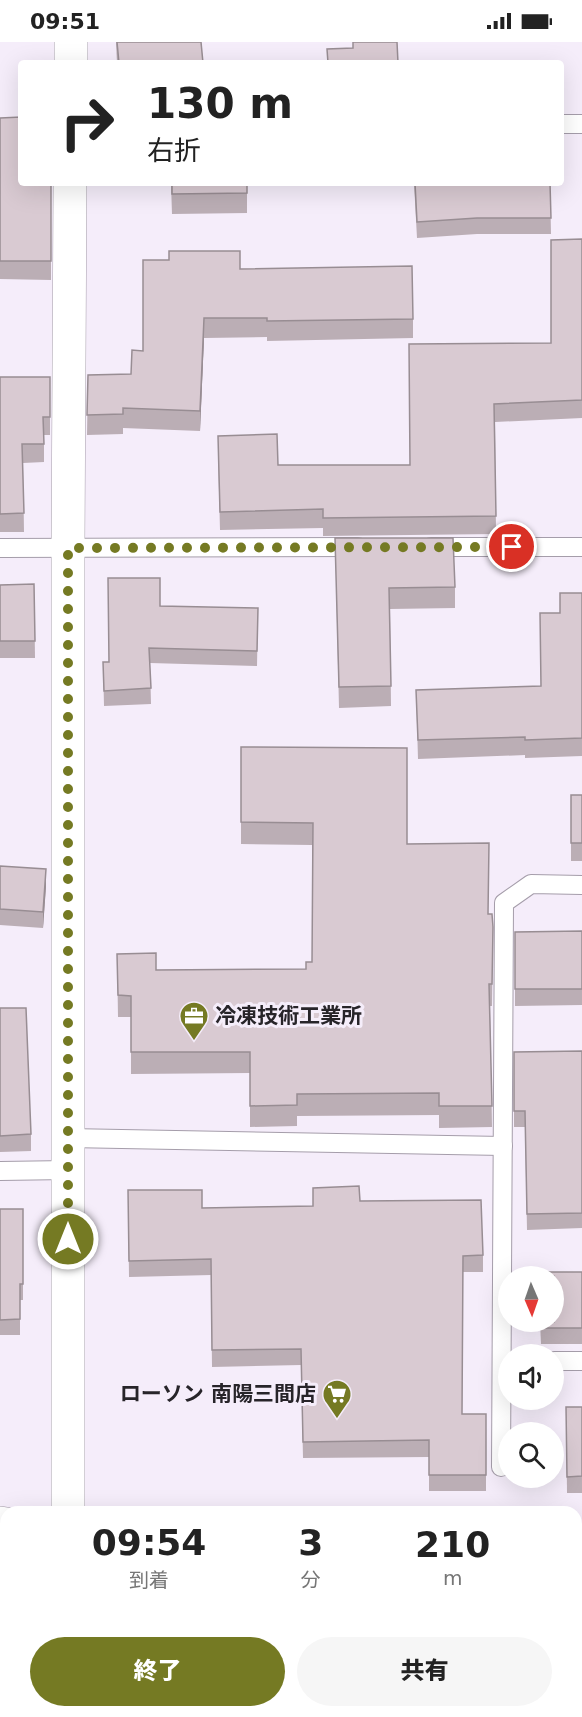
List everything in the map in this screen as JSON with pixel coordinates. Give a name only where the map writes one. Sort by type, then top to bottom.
[{"type":"main road","points":[[71,42],[71,60]]},
{"type":"main road","points":[[68,1506],[70,186]]},
{"type":"lane","points":[[564,124],[582,124]]},
{"type":"lane","points":[[0,548],[379,547]]},
{"type":"lane","points":[[415,547],[582,547]]},
{"type":"lane","points":[[505,1344],[504,903],[531,884],[582,885]]},
{"type":"lane","points":[[68,1138],[503,1146]]},
{"type":"lane","points":[[0,1171],[68,1170]]},
{"type":"lane","points":[[564,1361],[582,1361]]},
{"type":"building","points":[[117,42],[201,42],[203,60],[119,60]]},
{"type":"building","points":[[353,42],[397,42],[398,60],[328,60],[327,49],[353,48]]},
{"type":"building","points":[[18,117],[18,186],[51,186],[51,261],[0,261],[0,118]]},
{"type":"building","points":[[172,186],[247,186],[247,193],[172,194]]},
{"type":"building","points":[[415,186],[550,186],[551,218],[477,218],[417,222]]},
{"type":"building","points":[[582,239],[582,400],[494,404],[496,516],[323,518],[323,509],[220,512],[218,436],[277,434],[278,465],[410,465],[409,344],[551,343],[551,240]]},
{"type":"building","points":[[169,251],[240,251],[240,269],[412,266],[413,319],[267,321],[267,318],[204,318],[200,411],[123,408],[123,414],[87,415],[88,375],[131,374],[132,350],[143,351],[143,260],[169,260]]},
{"type":"building","points":[[0,377],[50,377],[50,417],[43,417],[44,444],[22,444],[24,513],[0,514]]},
{"type":"building","points":[[335,538],[453,538],[455,587],[389,588],[391,686],[339,687]]},
{"type":"building","points":[[108,578],[160,578],[160,606],[258,608],[257,651],[149,648],[151,688],[104,691],[103,662],[109,662]]},
{"type":"building","points":[[34,584],[35,641],[0,641],[0,585]]},
{"type":"building","points":[[560,593],[582,593],[582,738],[418,740],[416,690],[541,686],[540,613],[560,613]]},
{"type":"building","points":[[241,747],[407,748],[407,844],[489,843],[488,914],[492,914],[493,927],[492,984],[489,984],[492,1106],[439,1106],[439,1093],[297,1094],[297,1105],[250,1106],[250,1052],[131,1052],[131,996],[118,995],[117,954],[156,953],[156,970],[306,969],[306,962],[312,962],[313,823],[241,822]]},
{"type":"building","points":[[571,795],[582,795],[582,843],[571,843]]},
{"type":"building","points":[[0,866],[46,869],[43,912],[0,909]]},
{"type":"building","points":[[582,931],[582,989],[515,989],[515,932]]},
{"type":"building","points":[[0,1008],[26,1008],[31,1134],[0,1136]]},
{"type":"building","points":[[582,1051],[582,1213],[527,1214],[525,1111],[514,1111],[514,1052]]},
{"type":"building","points":[[359,1186],[360,1201],[481,1200],[483,1255],[463,1256],[462,1414],[486,1414],[486,1475],[429,1475],[429,1440],[303,1442],[301,1349],[212,1350],[211,1259],[129,1261],[128,1190],[202,1190],[202,1208],[313,1206],[313,1188]]},
{"type":"building","points":[[0,1209],[23,1209],[23,1284],[20,1284],[20,1319],[0,1320]]},
{"type":"building","points":[[564,1272],[582,1272],[582,1328],[564,1328]]},
{"type":"building","points":[[566,1407],[582,1407],[582,1476],[567,1477]]},
{"type":"place","name":"冷凍技術工業所","points":[[194,1042]]},
{"type":"place","name":"ローソン 南陽三間店","points":[[337,1420]]},
{"type":"route","points":[[68,1239],[68,548],[512,547]]}]
